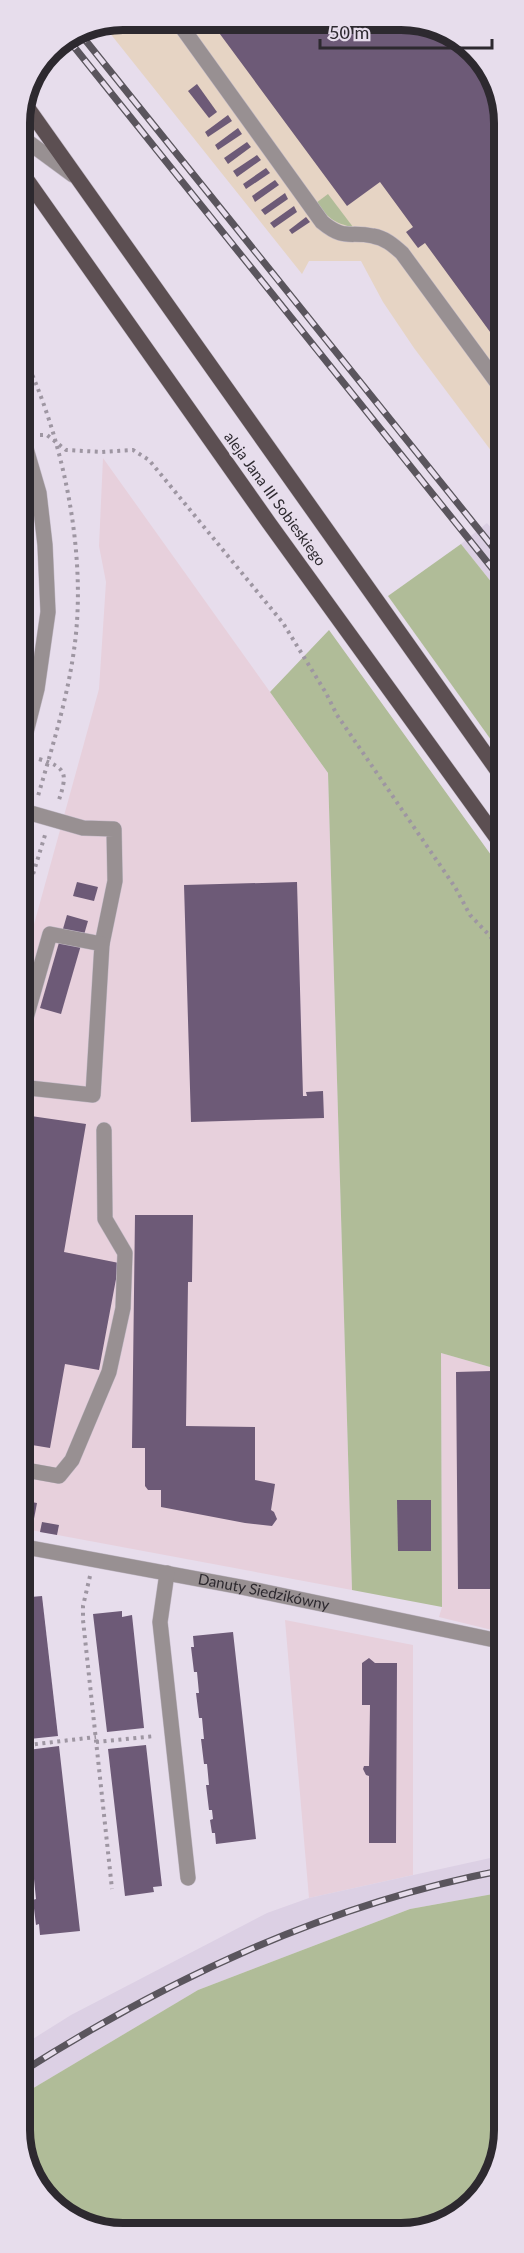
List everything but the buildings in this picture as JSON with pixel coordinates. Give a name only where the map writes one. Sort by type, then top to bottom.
[{"type":"main road","name":"aleja Jana III Sobieskiego","points":[[31,112],[494,766]]},
{"type":"main road","name":"aleja Jana III Sobieskiego","points":[[30,184],[269,524],[494,834]]},
{"type":"street","points":[[184,30],[322,222],[334,232],[351,236],[372,235],[388,241],[402,253],[494,378]]},
{"type":"street","points":[[30,143],[76,176]]},
{"type":"street","points":[[30,462],[39,493],[45,545],[48,612],[37,689],[30,717]]},
{"type":"street","points":[[30,813],[83,828],[114,829],[116,881],[102,944],[93,1095],[30,1088]]},
{"type":"street","points":[[30,1004],[50,934],[102,944]]},
{"type":"street","points":[[30,1472],[59,1476],[72,1461],[109,1372],[123,1308],[125,1254],[105,1219],[104,1130]]},
{"type":"street","name":"Danuty Siedzikówny","points":[[30,1548],[167,1573],[494,1640]]},
{"type":"street","points":[[167,1573],[160,1613],[188,1878]]},
{"type":"path","points":[[37,435],[47,435],[66,450],[102,452],[133,450],[149,460],[283,623],[337,715],[455,887],[470,915],[494,943]]},
{"type":"path","points":[[91,1572],[83,1606],[83,1620],[112,1889]]},
{"type":"path","points":[[30,1745],[172,1734]]},
{"type":"shaded area","points":[[401,30],[419,32],[448,42],[471,62],[489,93],[494,123],[494,455],[414,348],[383,302],[361,261],[309,261],[302,274],[109,32]]},
{"type":"shaded area","points":[[103,458],[328,773],[352,1590],[30,1530],[30,939],[99,689],[106,582],[99,546]]},
{"type":"shaded area","points":[[487,523],[494,532],[494,585],[461,544]]},
{"type":"shaded area","points":[[441,1353],[494,1368],[494,1631],[439,1617],[442,1607]]},
{"type":"shaded area","points":[[285,1620],[413,1645],[413,1875],[309,1898]]},
{"type":"shaded area","points":[[494,1857],[494,1894],[410,1909],[198,1990],[30,2090],[30,2041],[71,2015],[267,1913],[309,1898]]},
{"type":"green space","points":[[328,194],[353,227],[332,219],[316,203]]},
{"type":"green space","points":[[461,544],[494,585],[494,744],[388,596]]},
{"type":"green space","points":[[329,630],[494,859],[494,1368],[441,1353],[442,1607],[352,1590],[328,773],[270,692]]},
{"type":"green space","points":[[494,1894],[494,2136],[482,2177],[458,2204],[425,2220],[401,2223],[123,2223],[93,2218],[76,2211],[53,2191],[42,2177],[31,2142],[30,2090],[198,1990],[410,1909]]},
{"type":"railway","points":[[84,39],[494,549]]},
{"type":"railway","points":[[72,45],[494,571]]},
{"type":"railway","points":[[30,2067],[135,2006],[253,1948],[375,1903],[494,1872]]}]
